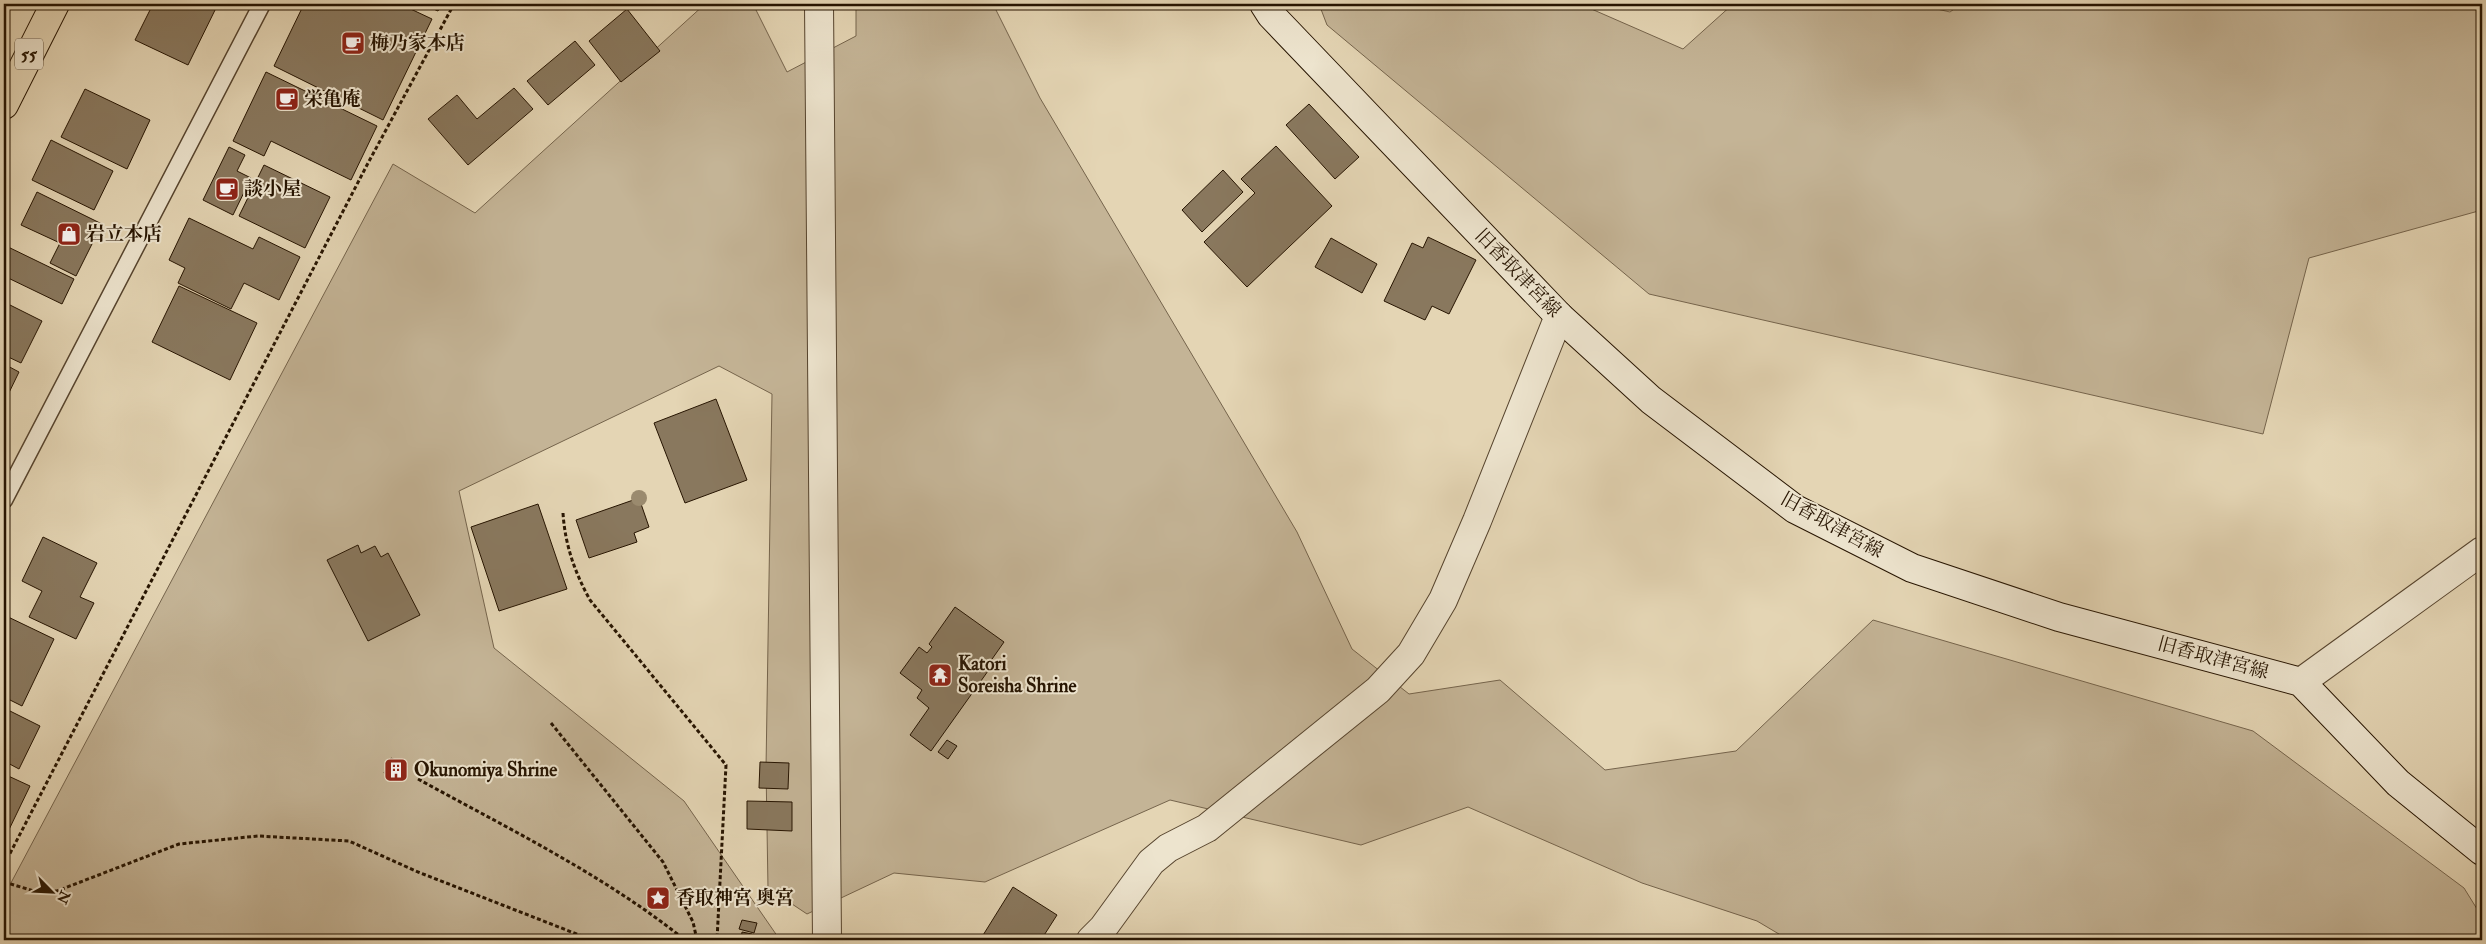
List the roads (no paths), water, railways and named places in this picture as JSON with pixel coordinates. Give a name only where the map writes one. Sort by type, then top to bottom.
[{"type":"main road","name":"55","points":[[4,105],[55,4]]},
{"type":"street","points":[[819,4],[827,940]]},
{"type":"street","name":"旧香取津宮線","points":[[1264,4],[1271,15],[1559,316],[1651,400],[1795,509],[1912,568],[2059,617],[2301,682]]},
{"type":"street","points":[[1091,940],[1103,928],[1150,862],[1168,848],[1207,828],[1378,690],[1412,654],[1447,591],[1559,316]]},
{"type":"street","points":[[2482,552],[2301,682],[2398,783],[2482,851]]},
{"type":"lane","points":[[4,500],[262,4]]},
{"type":"place","name":"梅乃家本店","points":[[353,43]]},
{"type":"place","name":"栄亀庵","points":[[287,99]]},
{"type":"place","name":"談小屋","points":[[227,189]]},
{"type":"place","name":"岩立本店","points":[[69,234]]},
{"type":"place","name":"Katori Soreisha Shrine","points":[[940,675]]},
{"type":"place","name":"Okunomiya Shrine","points":[[396,770]]},
{"type":"place","name":"香取神宮 奥宮","points":[[658,898]]}]
